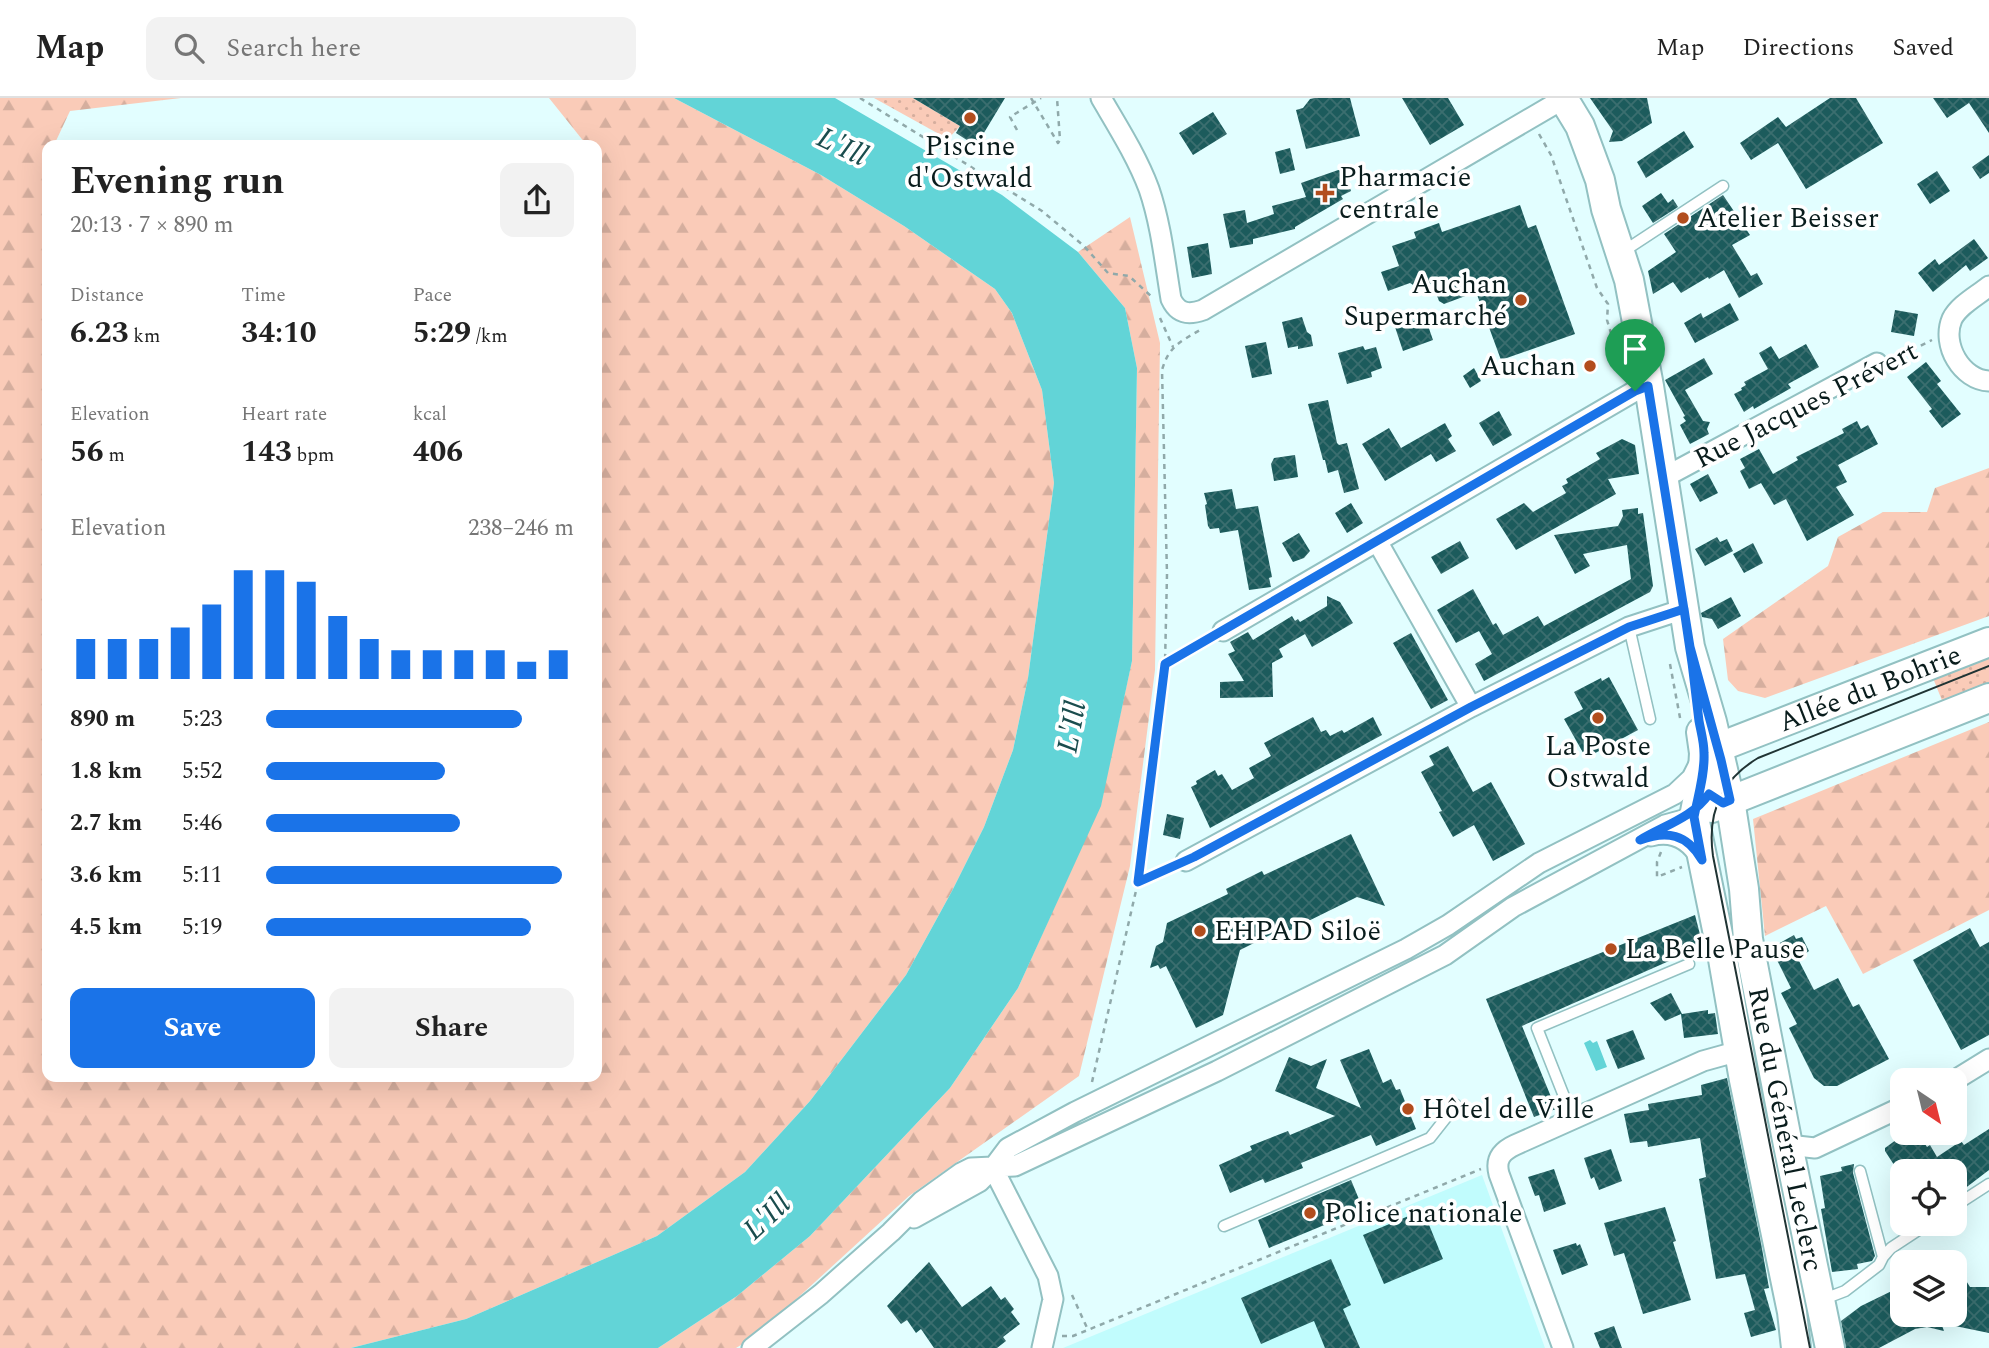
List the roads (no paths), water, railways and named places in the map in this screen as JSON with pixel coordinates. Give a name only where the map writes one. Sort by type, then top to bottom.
[{"type":"main road","name":"Rue du Général Leclerc","points":[[1564,98],[1569,130],[1589,181],[1606,209],[1629,280],[1642,389],[1662,478],[1684,609],[1682,662],[1715,753]]},
{"type":"main road","name":"Allée du Bohrie","points":[[1710,715],[1717,729],[1724,734],[1738,737],[1750,734],[1989,642]]},
{"type":"main road","name":"Rue du Général Leclerc","points":[[1682,662],[1710,715],[1715,753],[1705,806],[1702,860],[1792,1312],[1796,1348]]},
{"type":"main road","name":"Allée du Bohrie","points":[[1705,806],[1756,791],[1989,698]]},
{"type":"main road","name":"Allée du Bohrie","points":[[1715,753],[1750,734]]},
{"type":"main road","name":"Rue du Général Leclerc","points":[[1705,806],[1744,890],[1748,939],[1830,1348]]},
{"type":"street","points":[[1101,98],[1149,190],[1173,304],[1189,314],[1203,310],[1564,98]]},
{"type":"street","points":[[1989,286],[1957,312],[1949,331],[1952,351],[1961,366],[1974,378],[1989,381]]},
{"type":"street","name":"Rue Jacques Prévert","points":[[1662,478],[1877,363]]},
{"type":"street","points":[[1223,631],[1642,389]]},
{"type":"street","points":[[1377,541],[1471,707]]},
{"type":"street","points":[[1186,861],[1471,707],[1629,627],[1684,609]]},
{"type":"street","points":[[1705,806],[1692,778],[1715,753]]},
{"type":"street","points":[[752,1348],[801,1311],[922,1201],[961,1172],[971,1168],[1015,1166],[1217,1070],[1417,970],[1455,949],[1513,907],[1705,806]]},
{"type":"street","points":[[993,1168],[1008,1148],[1075,1112],[1406,949],[1448,925],[1539,863],[1705,806]]},
{"type":"street","points":[[1640,840],[1672,834],[1688,842],[1702,860]]},
{"type":"street","points":[[1406,949],[1417,970]]},
{"type":"street","points":[[1209,1046],[1217,1070]]},
{"type":"street","points":[[1563,1348],[1502,1184],[1497,1162],[1509,1148],[1703,1061],[1739,1051]]},
{"type":"street","points":[[1967,1073],[1989,1059]]},
{"type":"street","points":[[1788,1145],[1815,1148],[1890,1113]]},
{"type":"street","points":[[993,1168],[1048,1276],[1053,1298],[1044,1340]]},
{"type":"lane","points":[[1621,253],[1723,186]]},
{"type":"lane","points":[[1629,627],[1650,719]]},
{"type":"lane","points":[[1573,1119],[1537,1028],[1689,964]]},
{"type":"lane","points":[[1224,1226],[1430,1138],[1456,1105]]},
{"type":"lane","points":[[1860,1171],[1883,1257]]},
{"type":"lane","points":[[1967,1198],[1989,1184]]},
{"type":"lane","points":[[1820,1300],[1845,1291],[1880,1265],[1891,1248],[1909,1236]]},
{"type":"water","name":"L'Ill","points":[[674,98],[835,98],[1002,195],[1078,252],[1125,308],[1137,368],[1132,661],[1101,806],[1018,988],[950,1088],[810,1236],[737,1296],[658,1348],[351,1348],[466,1319],[657,1236],[745,1172],[810,1101],[906,975],[984,827],[1013,750],[1028,678],[1054,483],[1042,390],[1012,313],[995,289],[904,226],[821,175]]},
{"type":"water","points":[[1590,1040],[1593,1043],[1597,1041],[1607,1067],[1596,1071],[1584,1043]]},
{"type":"tram line","points":[[1810,1348],[1713,856],[1712,826],[1715,812],[1726,788],[1745,767],[1758,758],[1989,666]]},
{"type":"place","name":"Piscine d'Ostwald","points":[[970,118]]},
{"type":"place","name":"Pharmacie centrale","points":[[1325,193]]},
{"type":"place","name":"Atelier Beisser","points":[[1683,218]]},
{"type":"place","name":"Auchan Supermarché","points":[[1521,300]]},
{"type":"place","name":"Auchan","points":[[1590,366]]},
{"type":"place","name":"La Poste Ostwald","points":[[1598,718]]},
{"type":"place","name":"EHPAD Siloë","points":[[1200,931]]},
{"type":"place","name":"La Belle Pause","points":[[1611,949]]},
{"type":"place","name":"Hôtel de Ville","points":[[1408,1109]]},
{"type":"place","name":"Police nationale","points":[[1310,1213]]}]
